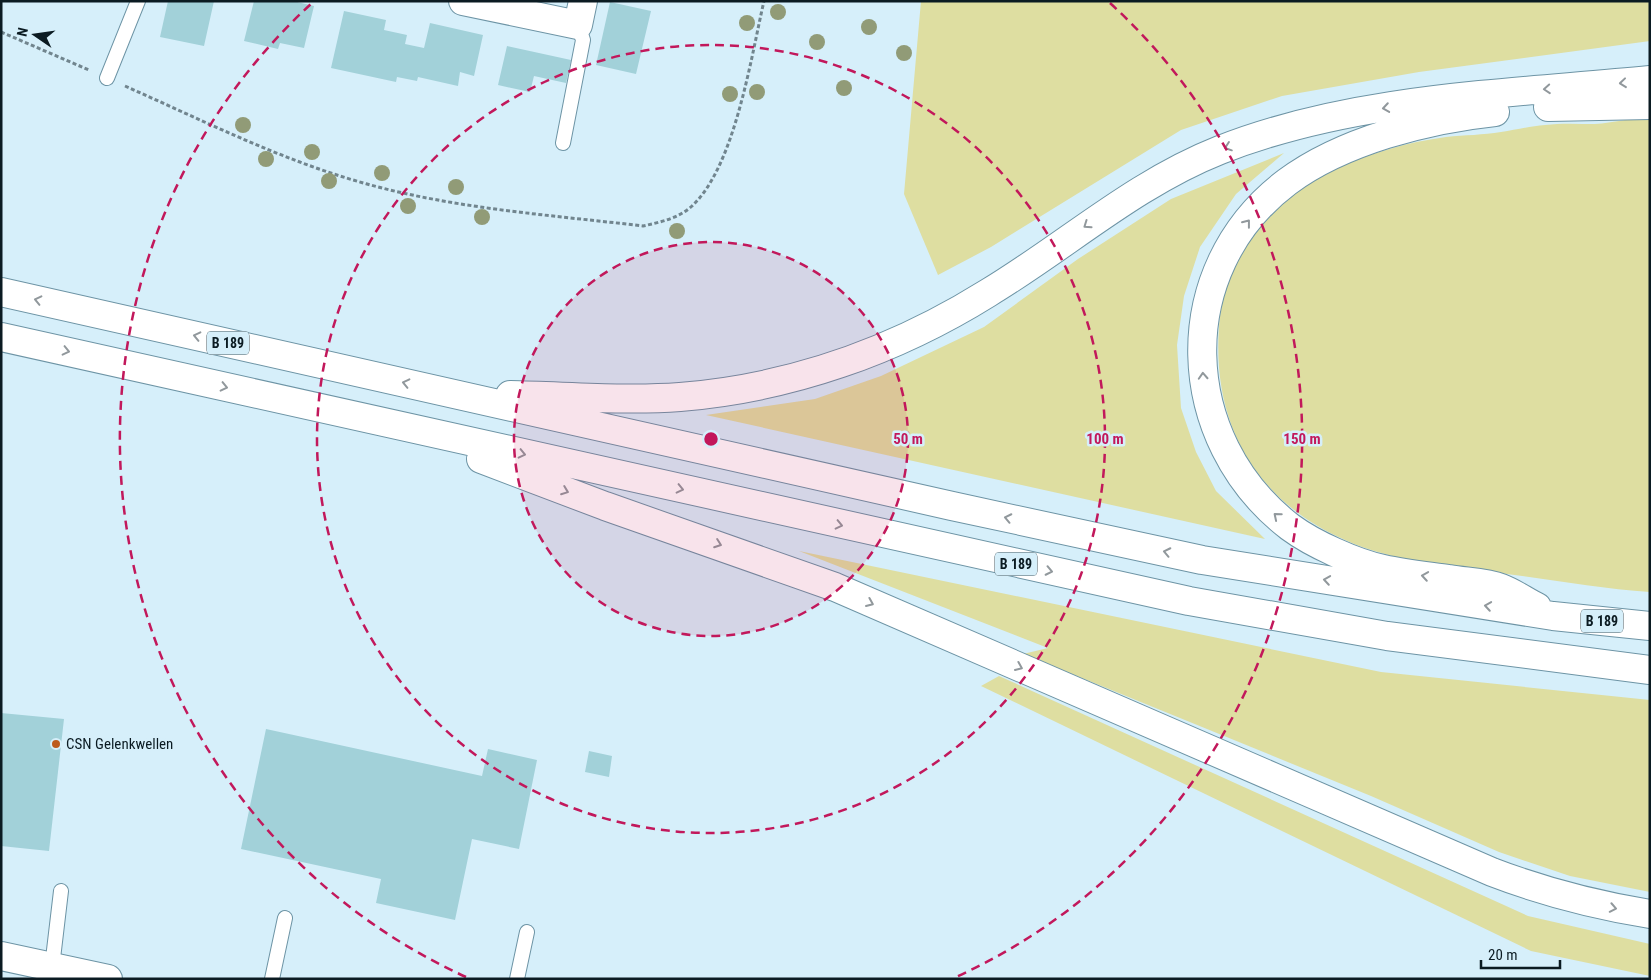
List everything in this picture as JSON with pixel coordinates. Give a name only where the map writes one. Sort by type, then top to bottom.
[{"type":"main road","points":[[463,1],[580,13]]},
{"type":"main road","points":[[454,394],[680,397],[725,392],[801,376],[850,361],[893,344],[937,322],[989,293],[1127,198],[1163,177],[1236,144],[1319,119],[1391,107],[1538,90],[1650,80]]},
{"type":"main road","points":[[1553,616],[1500,587],[1382,569],[1351,558],[1292,528],[1269,509],[1251,490],[1235,468],[1212,419],[1204,390],[1202,338],[1207,307],[1214,280],[1228,251],[1264,203],[1306,169],[1334,153],[1392,133],[1490,113],[1554,107],[1650,105]]},
{"type":"main road","name":"B 189","points":[[1,292],[1202,560],[1553,616],[1650,626]]},
{"type":"main road","name":"B 189","points":[[1,337],[1189,601],[1387,636],[1650,670]]},
{"type":"main road","points":[[389,424],[605,506],[835,587],[1492,872],[1534,888],[1577,900],[1650,914]]},
{"type":"main road","points":[[1,956],[108,979]]},
{"type":"lane","points":[[107,78],[138,1]]},
{"type":"lane","points":[[563,143],[583,40],[580,13]]},
{"type":"lane","points":[[52,967],[61,891]]},
{"type":"lane","points":[[272,979],[285,918]]},
{"type":"lane","points":[[517,979],[527,932]]},
{"type":"path","points":[[1,32],[294,161],[367,184],[453,203],[644,226],[669,220],[692,206],[710,183],[724,153],[738,114],[764,1]]},
{"type":"green space","points":[[921,1],[1650,1],[1650,41],[1419,72],[1282,96],[1181,130],[991,247],[938,275],[904,194]]},
{"type":"green space","points":[[1650,116],[1650,592],[1596,587],[1420,563],[1384,554],[1345,540],[1312,522],[1284,501],[1261,477],[1243,450],[1230,420],[1222,388],[1218,353],[1220,316],[1225,293],[1233,271],[1259,229],[1276,211],[1294,194],[1314,180],[1335,169],[1375,153],[1404,145],[1446,137],[1494,133],[1539,126],[1595,124]]},
{"type":"green space","points":[[1284,153],[1236,194],[1200,247],[1184,296],[1177,345],[1181,408],[1196,452],[1216,491],[1265,539],[706,415],[815,399],[881,376],[984,327],[1078,259],[1171,199]]},
{"type":"green space","points":[[799,551],[1381,672],[1650,700],[1650,892],[1570,876],[1499,852],[1371,796],[1023,654],[1048,648]]},
{"type":"green space","points":[[999,676],[1528,916],[1650,944],[1650,976],[1531,951],[981,686]]},
{"type":"building","points":[[168,1],[214,1],[204,46],[160,37]]},
{"type":"building","points":[[254,1],[293,1],[314,6],[304,48],[280,43],[278,49],[244,41]]},
{"type":"building","points":[[610,2],[651,11],[636,74],[596,65]]},
{"type":"building","points":[[344,11],[386,20],[384,30],[407,35],[405,44],[424,48],[430,23],[483,35],[474,76],[460,72],[458,86],[418,77],[417,81],[397,77],[396,82],[331,68]]},
{"type":"building","points":[[507,46],[571,60],[566,83],[534,76],[530,92],[498,85]]},
{"type":"building","points":[[1,713],[64,719],[49,851],[1,846]]},
{"type":"building","points":[[266,729],[482,776],[488,749],[537,760],[519,849],[472,839],[455,920],[376,903],[381,879],[241,849]]},
{"type":"building","points":[[589,751],[612,756],[609,777],[585,772]]},
{"type":"place","name":"CSN Gelenkwellen","points":[[56,744]]}]
